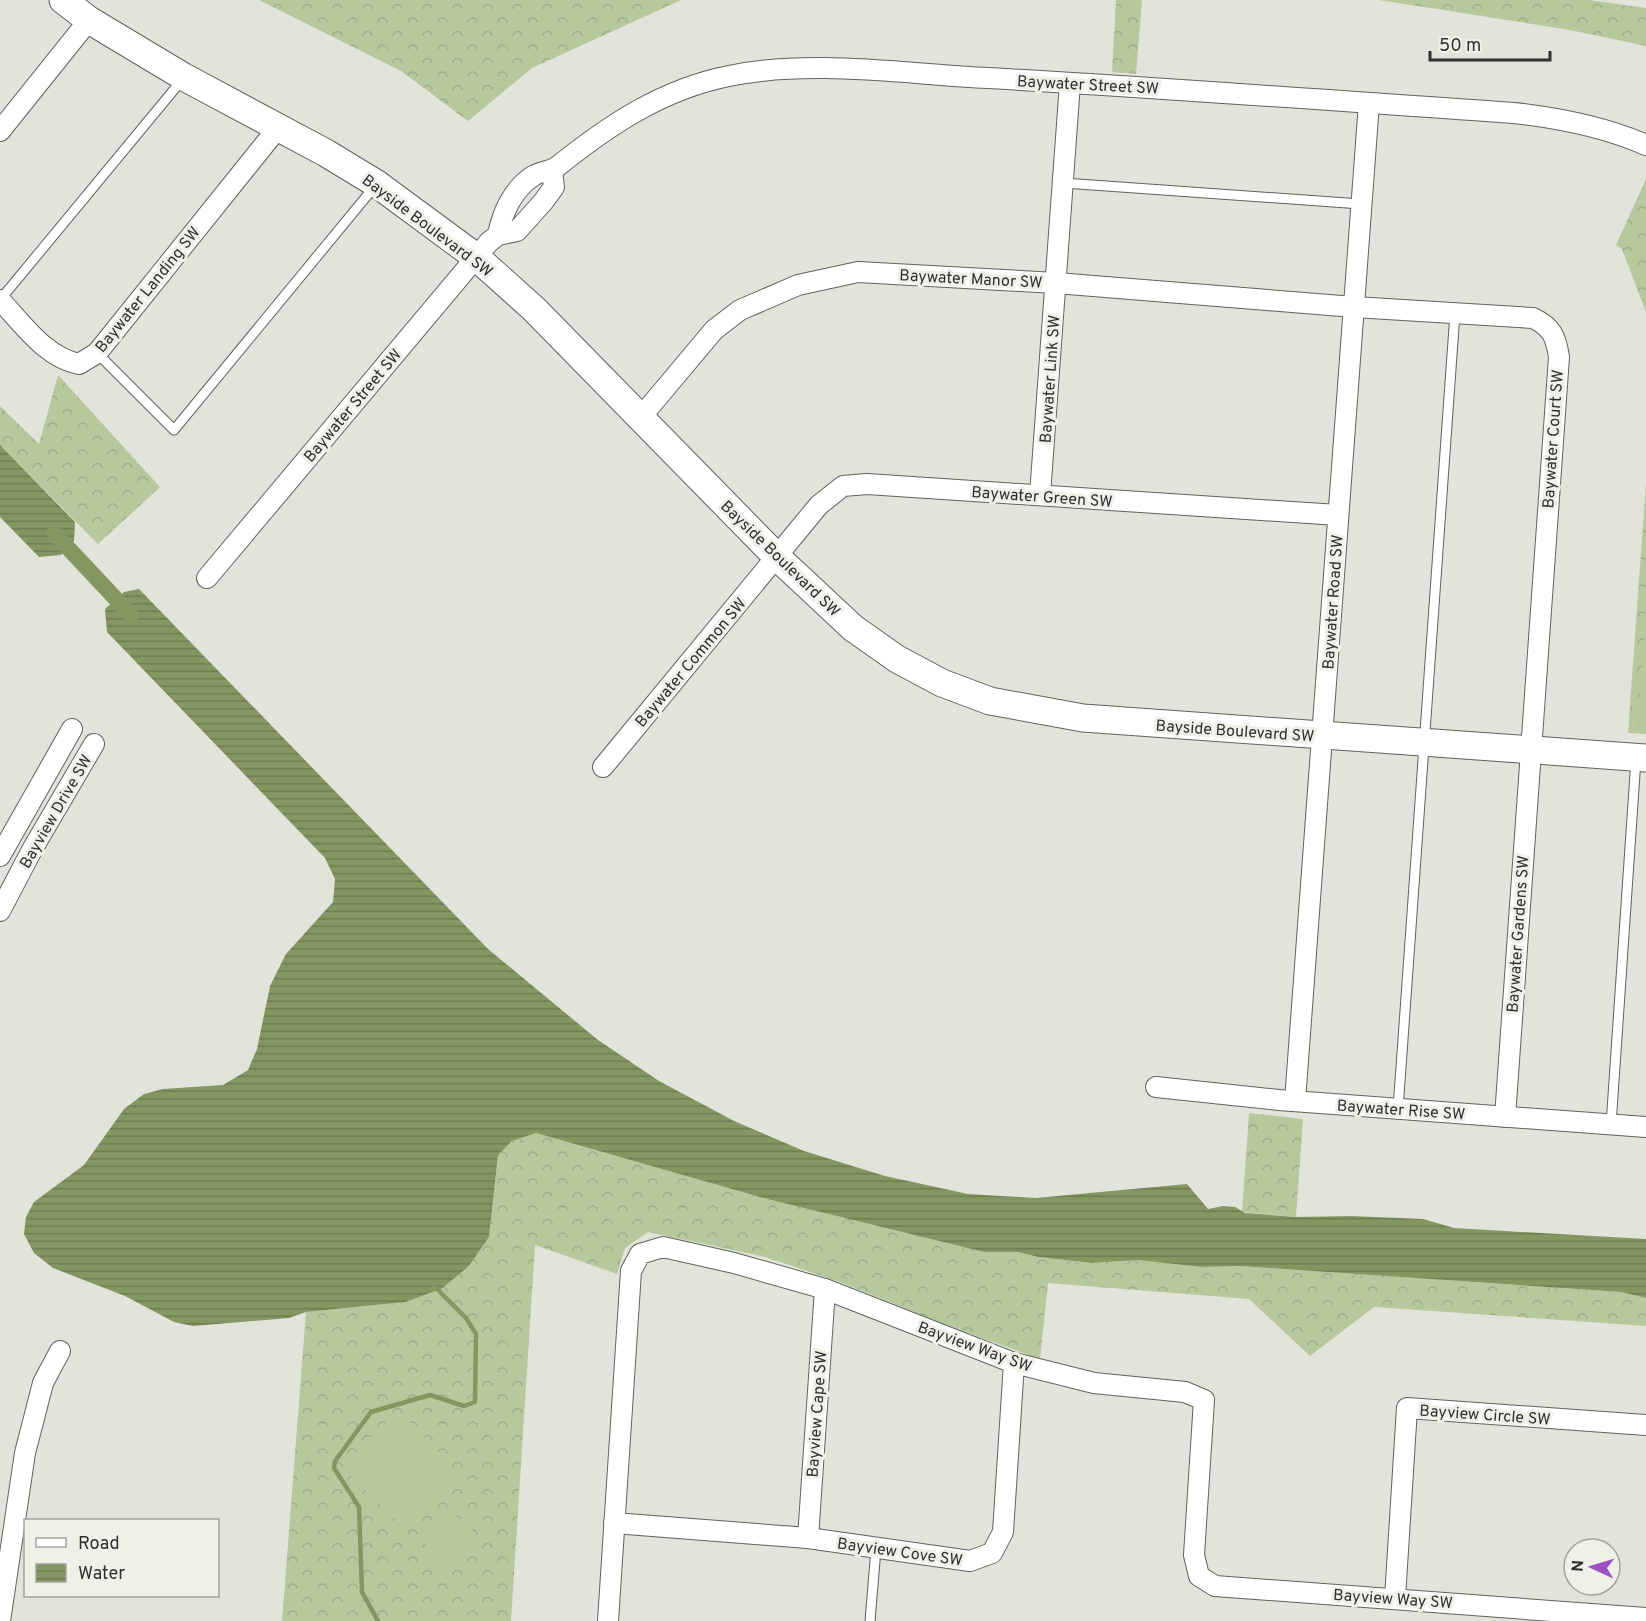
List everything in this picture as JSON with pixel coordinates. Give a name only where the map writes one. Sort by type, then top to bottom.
[{"type":"street","name":"Bayside Boulevard SW","points":[[63,0],[89,20],[184,77],[277,129],[326,153],[377,184],[476,257],[534,309],[777,557],[853,628],[897,659],[942,683],[990,702],[1083,718],[1641,758]]},
{"type":"street","points":[[0,131],[89,20]]},
{"type":"street","name":"Baywater Street SW","points":[[498,235],[502,213],[523,186],[535,175],[552,171],[599,133],[652,101],[726,76],[784,67],[1070,83],[1548,117],[1594,127],[1646,145]]},
{"type":"street","name":"Baywater Link SW","points":[[1040,495],[1070,83]]},
{"type":"street","name":"Baywater Road SW","points":[[1295,1101],[1369,103]]},
{"type":"street","name":"Baywater Landing SW","points":[[0,300],[49,350],[63,361],[79,363],[97,353],[277,129]]},
{"type":"street","name":"Baywater Street SW","points":[[207,578],[476,257],[498,235],[517,231],[543,202],[554,186],[552,171]]},
{"type":"street","name":"Baywater Manor SW","points":[[641,417],[714,330],[740,310],[798,285],[858,272],[1056,283],[1354,307]]},
{"type":"street","name":"Baywater Court SW","points":[[1354,307],[1533,318],[1550,328],[1557,344],[1559,357],[1529,750]]},
{"type":"street","name":"Baywater Green SW","points":[[777,557],[819,505],[843,486],[867,484],[1338,515]]},
{"type":"street","name":"Baywater Common SW","points":[[603,767],[777,557]]},
{"type":"street","name":"Bayview Drive SW","points":[[0,856],[72,729]]},
{"type":"street","name":"Bayview Drive SW","points":[[0,911],[33,848],[94,744]]},
{"type":"street","name":"Baywater Gardens SW","points":[[1505,1117],[1529,750]]},
{"type":"street","name":"Baywater Rise SW","points":[[1156,1087],[1295,1101],[1646,1127]]},
{"type":"street","name":"Bayview Way SW","points":[[608,1621],[631,1271],[640,1254],[663,1247],[735,1263],[825,1289],[1014,1363],[1094,1383],[1185,1392],[1204,1400],[1205,1418],[1194,1555],[1199,1576],[1215,1586],[1646,1618]]},
{"type":"street","name":"Bayview Cape SW","points":[[808,1538],[825,1289]]},
{"type":"street","points":[[0,1621],[25,1453],[43,1383],[60,1352]]},
{"type":"street","name":"Bayview Cove SW","points":[[614,1523],[808,1538],[970,1561],[992,1553],[1003,1532],[1014,1363]]},
{"type":"street","name":"Bayview Circle SW","points":[[1395,1598],[1407,1408],[1646,1425]]},
{"type":"lane","points":[[0,300],[184,77]]},
{"type":"lane","points":[[1064,183],[1361,204]]},
{"type":"lane","points":[[97,353],[174,430],[377,184]]},
{"type":"lane","points":[[1398,1109],[1455,313]]},
{"type":"lane","points":[[1611,1125],[1641,758]]},
{"type":"lane","points":[[870,1621],[876,1549]]},
{"type":"green space","points":[[259,0],[681,0],[532,68],[468,121],[401,71]]},
{"type":"green space","points":[[1116,0],[1142,0],[1136,74],[1112,72]]},
{"type":"green space","points":[[1379,0],[1589,0],[1646,8],[1646,46],[1570,30]]},
{"type":"green space","points":[[1646,179],[1646,312],[1622,249],[1616,245]]},
{"type":"green space","points":[[58,375],[160,487],[98,544],[0,445],[0,406],[39,444]]},
{"type":"green space","points":[[1646,483],[1646,734],[1628,733]]},
{"type":"green space","points":[[1646,607],[1646,729],[1638,729]]},
{"type":"green space","points":[[1249,1113],[1303,1119],[1296,1217],[1242,1212]]},
{"type":"green space","points":[[536,1133],[767,1199],[984,1252],[1018,1252],[1038,1257],[1092,1263],[1137,1260],[1202,1267],[1239,1266],[1621,1292],[1646,1298],[1646,1326],[1374,1307],[1310,1356],[1249,1299],[1048,1283],[1040,1359],[840,1282],[765,1257],[648,1232],[625,1248],[617,1274],[535,1245],[511,1621],[282,1621],[306,1312],[405,1302],[469,1266],[489,1237],[498,1155],[512,1141]]},
{"type":"green space","points":[[392,1416],[404,1416],[455,1469],[455,1480],[411,1524],[401,1524],[348,1473],[348,1462]]},
{"type":"green space","points":[[450,1516],[459,1518],[470,1527],[475,1541],[473,1550],[464,1561],[450,1566],[441,1564],[430,1555],[425,1541],[427,1532],[436,1521]]},
{"type":"water","points":[[0,445],[75,522],[74,541],[61,555],[39,557],[0,517]]},
{"type":"water","points":[[139,589],[488,949],[598,1040],[659,1081],[734,1121],[804,1151],[885,1176],[968,1194],[1036,1198],[1187,1184],[1208,1209],[1223,1206],[1235,1207],[1245,1213],[1296,1217],[1351,1216],[1423,1219],[1454,1228],[1646,1239],[1646,1298],[1621,1292],[1239,1266],[1202,1267],[1137,1260],[1092,1263],[1038,1257],[1018,1252],[984,1252],[767,1199],[536,1133],[512,1141],[498,1155],[489,1237],[469,1266],[441,1289],[405,1302],[306,1312],[289,1318],[193,1326],[174,1322],[125,1296],[53,1268],[34,1253],[24,1234],[26,1217],[34,1202],[84,1165],[124,1109],[144,1094],[163,1089],[223,1085],[248,1070],[257,1049],[270,986],[286,954],[333,902],[335,879],[325,858],[107,632],[105,609],[124,592]]},
{"type":"waterway","points":[[54,533],[131,615]]},
{"type":"waterway","points":[[378,1621],[362,1592],[359,1507],[334,1468],[335,1461],[371,1412],[430,1395],[464,1406],[475,1402],[476,1334],[466,1318],[434,1286]]}]
